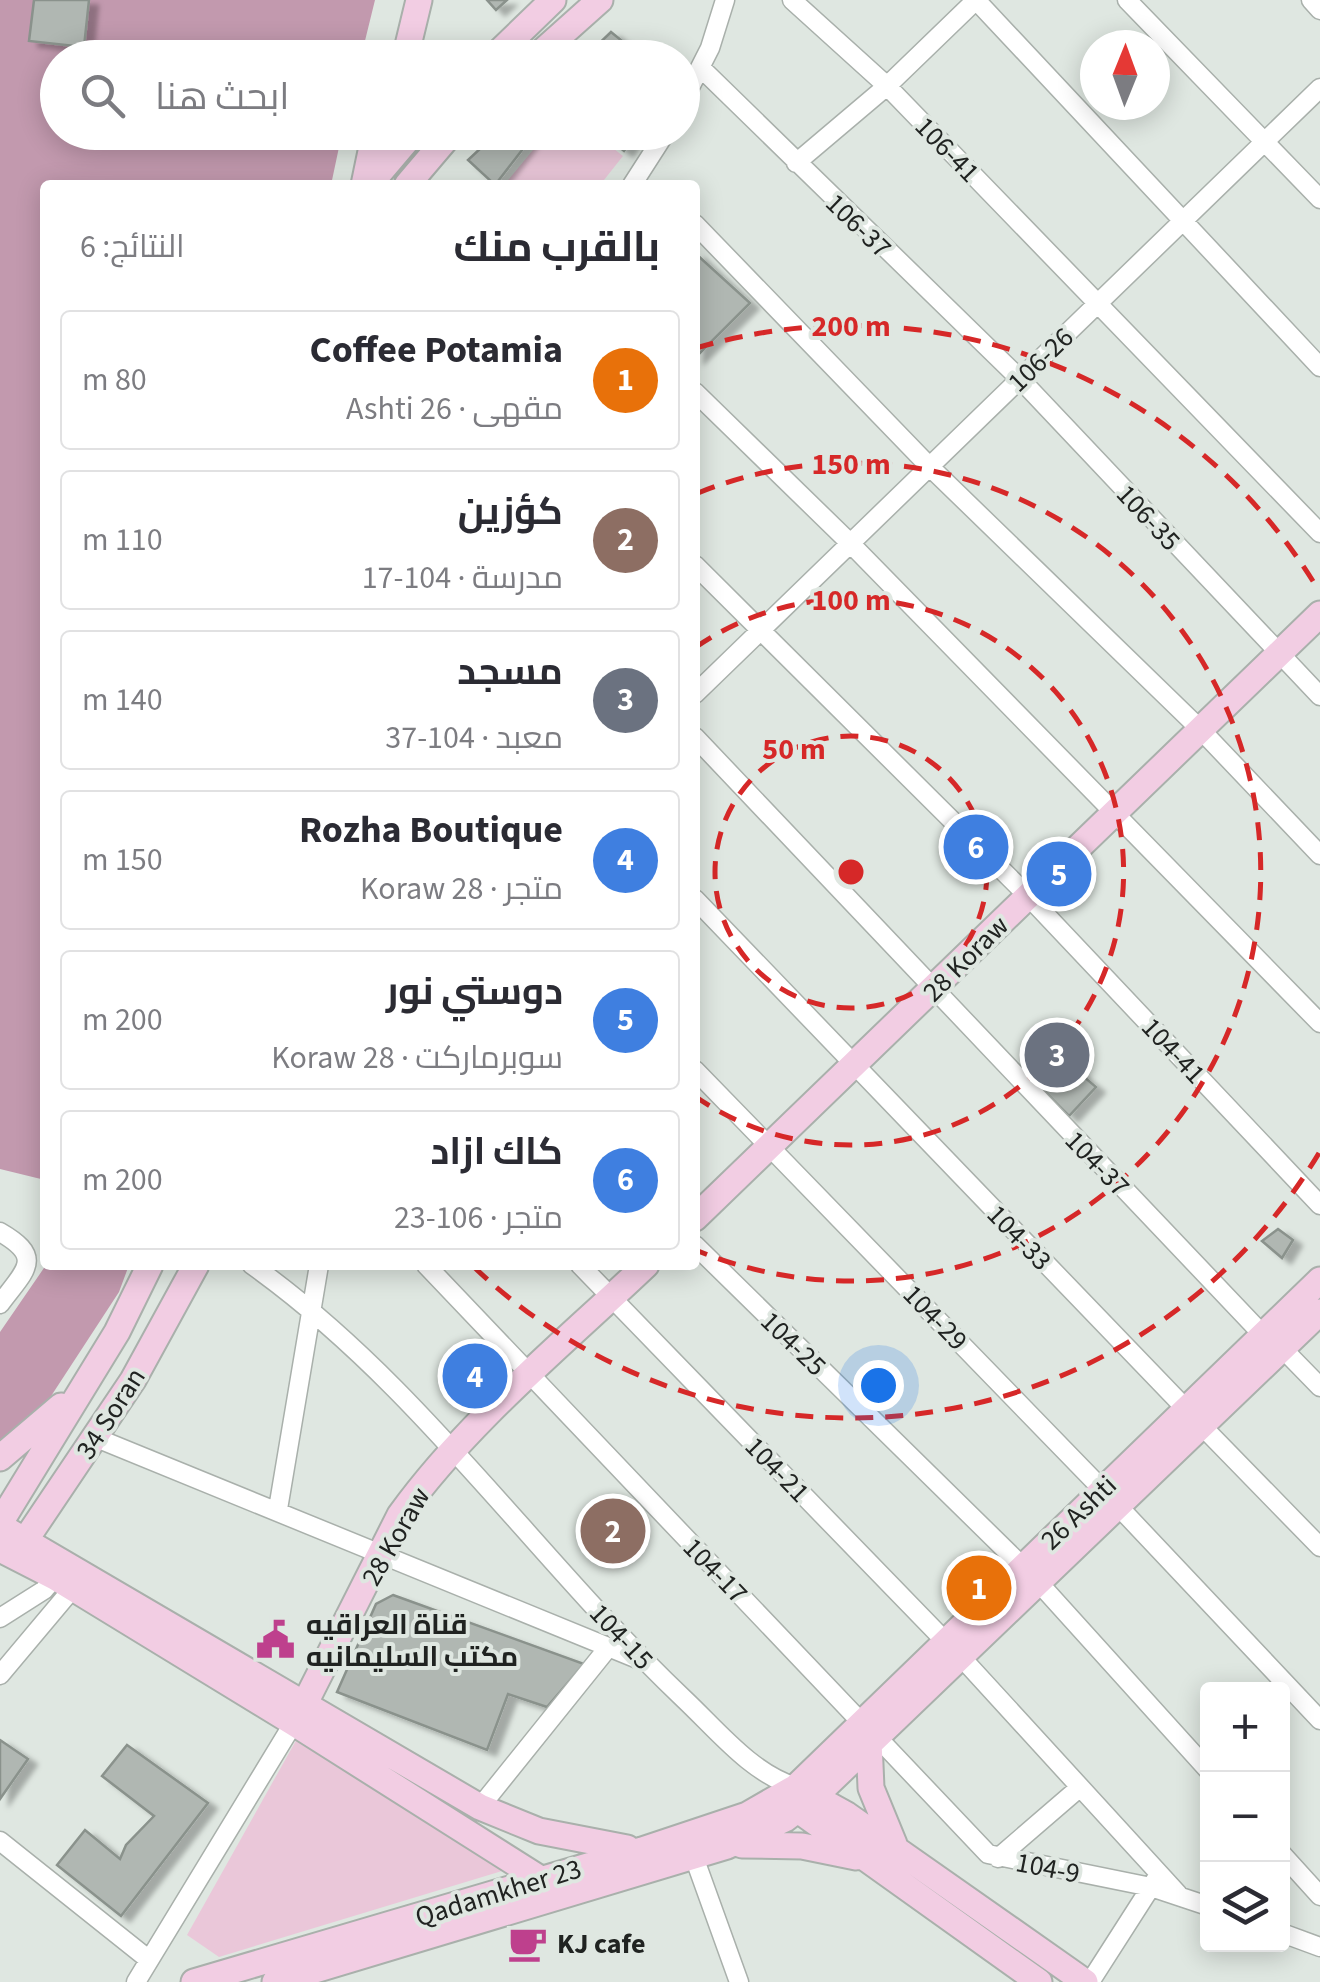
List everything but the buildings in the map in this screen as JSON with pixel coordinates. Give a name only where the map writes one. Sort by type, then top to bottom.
[{"type":"main road","points":[[394,40],[402,0]]},
{"type":"main road","points":[[410,40],[419,0]]},
{"type":"main road","points":[[511,40],[553,0]]},
{"type":"main road","points":[[553,40],[592,2]]},
{"type":"main road","points":[[367,180],[372,150]]},
{"type":"main road","points":[[371,180],[398,150]]},
{"type":"main road","points":[[411,180],[437,150]]},
{"type":"main road","name":"28 Koraw","points":[[700,1213],[1320,614]]},
{"type":"main road","name":"34 Soran","points":[[0,1524],[117,1332],[148,1270]]},
{"type":"main road","name":"34 Soran","points":[[14,1547],[94,1437],[163,1330],[193,1270]]},
{"type":"main road","name":"28 Koraw","points":[[299,1714],[400,1515],[451,1451],[641,1270]]},
{"type":"main road","name":"26 Ashti","points":[[797,1797],[1273,1342],[1320,1280]]},
{"type":"main road","name":"26 Ashti","points":[[1273,1342],[1320,1312]]},
{"type":"main road","points":[[0,1458],[82,1385]]},
{"type":"main road","points":[[0,1524],[14,1547],[64,1582],[299,1714],[480,1806],[539,1831],[642,1850]]},
{"type":"main road","points":[[14,1547],[299,1714],[541,1880],[569,1893]]},
{"type":"main road","points":[[869,1732],[871,1788],[900,1852]]},
{"type":"main road","points":[[797,1797],[900,1852],[1088,1982]]},
{"type":"main road","points":[[797,1797],[874,1863],[1039,1982]]},
{"type":"main road","name":"Qadamkher 23","points":[[194,1982],[642,1850],[797,1797]]},
{"type":"main road","name":"Qadamkher 23","points":[[290,1980],[727,1846],[797,1797]]},
{"type":"main road","points":[[727,1846],[802,1846],[874,1863]]},
{"type":"street","points":[[700,72],[725,0]]},
{"type":"street","name":"106-41","points":[[792,0],[887,86],[1320,533]]},
{"type":"street","points":[[796,163],[887,86],[976,0],[1320,367]]},
{"type":"street","points":[[1127,0],[1320,199]]},
{"type":"street","points":[[1310,0],[1320,10]]},
{"type":"street","name":"106-37","points":[[702,68],[1020,379]]},
{"type":"street","name":"106-26","points":[[700,689],[1320,88]]},
{"type":"street","points":[[638,178],[655,150]]},
{"type":"street","points":[[700,229],[929,466],[1200,730],[1320,855]]},
{"type":"street","name":"106-35","points":[[1020,379],[1320,696]]},
{"type":"street","points":[[700,397],[850,543],[1320,1023]]},
{"type":"street","name":"104-41","points":[[700,569],[1028,895],[1320,1205]]},
{"type":"street","name":"104-37","points":[[700,742],[1273,1342],[1320,1386]]},
{"type":"street","name":"104-33","points":[[700,903],[1320,1548]]},
{"type":"street","name":"104-29","points":[[700,1075],[1110,1497],[1320,1720]]},
{"type":"street","points":[[0,1232],[24,1246],[29,1255],[28,1266],[0,1304]]},
{"type":"street","name":"104-25","points":[[700,1251],[1031,1574],[1200,1761]]},
{"type":"street","name":"104-15","points":[[259,1270],[314,1309],[367,1358],[644,1661],[759,1769],[797,1797]]},
{"type":"street","points":[[278,1509],[319,1270]]},
{"type":"street","name":"104-17","points":[[431,1270],[869,1732]]},
{"type":"street","name":"104-21","points":[[585,1270],[953,1649],[1155,1880],[1200,1903]]},
{"type":"street","points":[[94,1437],[644,1661]]},
{"type":"street","points":[[0,1618],[64,1582]]},
{"type":"street","points":[[0,1675],[64,1582]]},
{"type":"street","points":[[480,1806],[607,1648]]},
{"type":"street","points":[[136,1982],[299,1714]]},
{"type":"street","name":"104-9","points":[[869,1732],[988,1854],[1155,1880]]},
{"type":"street","points":[[998,1858],[1078,1789]]},
{"type":"street","points":[[0,1840],[148,1959]]},
{"type":"street","points":[[694,1856],[739,1982]]},
{"type":"street","points":[[1289,1862],[1320,1896]]},
{"type":"street","points":[[1088,1982],[1155,1880]]},
{"type":"street","points":[[1290,1936],[1320,1946]]},
{"type":"shaded area","points":[[0,0],[375,0],[365,40],[40,40],[40,150],[338,150],[332,180],[40,180],[40,1179],[0,1169]]},
{"type":"shaded area","points":[[533,150],[615,150],[623,156],[604,180],[508,180]]},
{"type":"shaded area","points":[[43,1270],[127,1270],[119,1292],[40,1413],[0,1443],[0,1332]]},
{"type":"shaded area","points":[[298,1737],[502,1871],[219,1957],[187,1935]]},
{"type":"place","name":"كاك ازاد","points":[[976,847]]},
{"type":"place","name":"دوستي نور","points":[[1059,874]]},
{"type":"place","name":"مسجد","points":[[1057,1055]]},
{"type":"place","name":"Rozha Boutique","points":[[475,1376]]},
{"type":"place","name":"كؤزين","points":[[613,1531]]},
{"type":"place","name":"Coffee Potamia","points":[[979,1588]]},
{"type":"place","name":"قناة العراقيه مكتب السليمانيه","points":[[276,1640]]},
{"type":"place","name":"KJ cafe","points":[[527,1943]]}]
